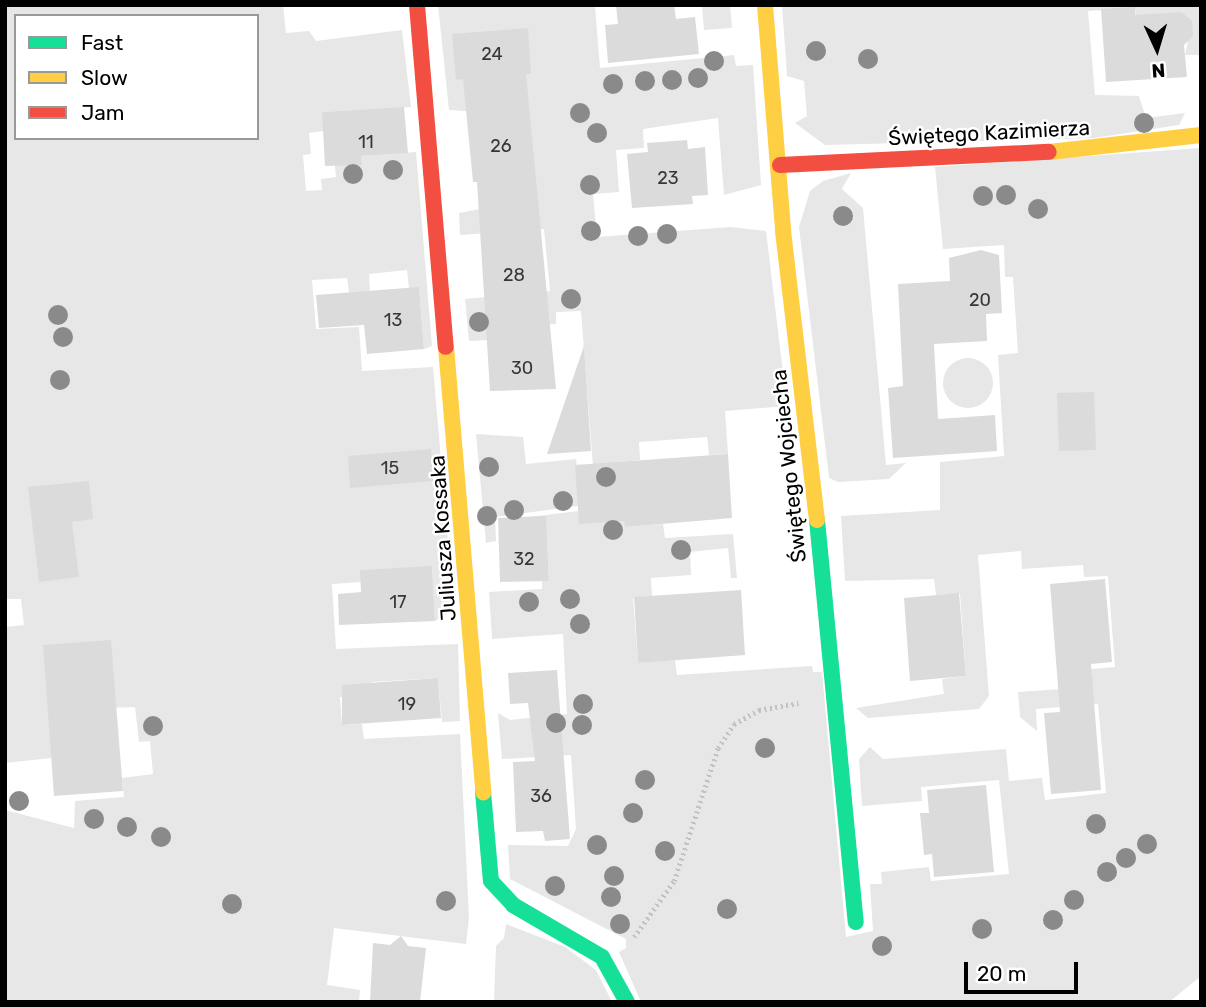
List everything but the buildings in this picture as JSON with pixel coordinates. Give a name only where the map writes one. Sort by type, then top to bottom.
[{"type":"street","name":"Juliusza Kossaka","points":[[417,5],[454,394],[488,863],[500,896],[602,957]]},
{"type":"street","name":"Świętego Wojciecha","points":[[765,5],[837,700],[856,922]]},
{"type":"street","name":"Świętego Kazimierza","points":[[780,164],[1086,150],[1201,135]]},
{"type":"street","points":[[602,957],[626,1002]]},
{"type":"path","points":[[602,957],[646,927],[674,881],[718,748],[734,724],[786,703],[837,700]]},
{"type":"shaded area","points":[[5,5],[283,5],[286,33],[309,31],[316,41],[402,30],[411,107],[323,112],[323,131],[309,133],[311,154],[303,155],[306,191],[322,190],[321,179],[336,177],[334,157],[349,156],[350,165],[361,165],[361,156],[416,152],[432,346],[424,349],[419,288],[409,288],[407,270],[369,274],[370,291],[349,293],[347,278],[312,280],[316,329],[359,327],[362,371],[433,367],[454,610],[435,621],[432,567],[361,570],[361,582],[332,584],[336,649],[458,644],[460,721],[442,722],[438,678],[372,682],[360,695],[340,697],[342,725],[362,724],[364,739],[460,734],[469,918],[466,944],[334,928],[327,985],[360,990],[359,1002],[5,1002],[5,810],[74,828],[75,801],[124,797],[122,778],[153,774],[150,741],[139,742],[135,707],[50,710],[51,758],[5,763],[5,627],[24,625],[21,599],[5,599]]},
{"type":"shaded area","points":[[438,5],[595,5],[600,68],[734,55],[736,66],[753,65],[761,185],[724,195],[718,118],[643,129],[644,148],[616,150],[619,192],[593,194],[597,237],[730,227],[766,231],[787,406],[725,411],[728,454],[709,455],[707,437],[639,442],[640,460],[620,462],[625,527],[663,524],[665,538],[733,534],[737,578],[731,578],[728,548],[690,552],[691,575],[651,578],[652,596],[633,598],[638,663],[675,660],[677,675],[812,666],[813,672],[822,672],[846,937],[873,931],[870,884],[882,884],[881,872],[929,867],[931,881],[1009,874],[999,780],[921,787],[922,801],[862,806],[859,759],[870,747],[883,759],[1006,749],[1009,781],[1042,778],[1045,800],[1106,793],[1098,704],[1036,709],[1037,731],[1020,717],[1018,692],[1092,687],[1091,669],[1115,667],[1108,576],[1084,577],[1083,565],[1022,569],[1021,551],[978,555],[989,696],[979,709],[868,718],[856,708],[944,694],[942,679],[966,676],[960,594],[936,595],[934,579],[845,581],[841,516],[940,510],[940,462],[1004,456],[998,355],[1018,353],[1013,277],[1005,277],[1004,245],[943,249],[935,167],[1201,148],[1201,976],[1169,1002],[641,1002],[619,952],[626,948],[626,939],[510,879],[508,845],[568,846],[576,829],[571,755],[502,759],[498,713],[510,720],[567,714],[563,634],[492,639],[489,592],[542,589],[542,581],[549,580],[547,537],[530,517],[578,511],[578,506],[495,517],[496,541],[486,543],[476,434],[523,437],[526,464],[576,459],[577,468],[593,466],[581,311],[556,312],[556,324],[495,328],[489,340],[469,341],[465,299],[550,291],[544,229],[460,235],[459,213],[501,205],[466,111],[449,110]]},
{"type":"shaded area","points":[[702,5],[730,5],[732,28],[704,30]]},
{"type":"shaded area","points":[[782,5],[1201,5],[1201,55],[1185,55],[1192,22],[1182,12],[1136,24],[1135,8],[1088,11],[1095,95],[1139,96],[1146,118],[1185,113],[1179,125],[1094,138],[825,145],[795,123],[807,116],[804,81],[787,76]]},
{"type":"shaded area","points":[[851,173],[842,189],[863,208],[886,465],[906,463],[889,479],[838,482],[829,478],[799,227],[810,191],[823,181]]},
{"type":"shaded area","points":[[968,358],[985,366],[993,383],[985,400],[968,408],[951,400],[943,383],[951,366]]},
{"type":"shaded area","points":[[506,924],[565,947],[596,970],[612,1002],[494,1002],[496,946],[504,938]]},
{"type":"traffic: fast","points":[[817,520],[856,922]]},
{"type":"traffic: fast","points":[[483,792],[491,881],[513,905],[602,957],[627,1002]]},
{"type":"traffic: slow","points":[[765,5],[783,231],[817,520]]},
{"type":"traffic: slow","points":[[1049,152],[1201,135]]},
{"type":"traffic: slow","points":[[446,347],[483,792]]},
{"type":"traffic: jam","points":[[417,5],[446,347]]},
{"type":"traffic: jam","points":[[780,165],[1049,152]]}]
